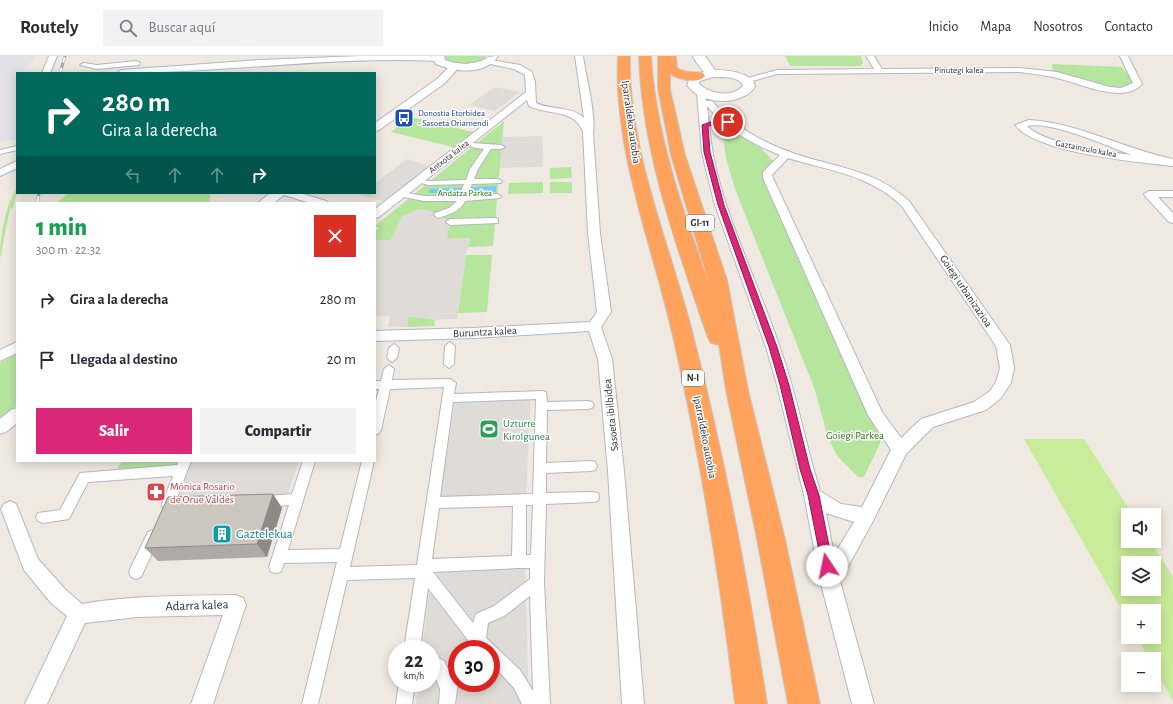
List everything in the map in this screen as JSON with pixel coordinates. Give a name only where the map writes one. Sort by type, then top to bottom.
[{"type":"highway","points":[[612,56],[620,64]]},
{"type":"highway","points":[[617,56],[620,64]]},
{"type":"highway","points":[[645,56],[649,101],[660,161],[695,276],[737,390],[771,539],[804,704]]},
{"type":"highway","name":"GI-11","points":[[664,56],[664,90],[678,155],[718,280],[737,390]]},
{"type":"highway","points":[[670,56],[671,69],[679,75],[686,77],[699,76]]},
{"type":"highway","name":"Iparraldeko autobia","points":[[620,64],[624,78],[635,160],[681,329],[706,430],[745,658],[751,704]]},
{"type":"main road","points":[[699,56],[700,60],[712,73]]},
{"type":"main road","points":[[438,57],[440,62],[454,67],[466,67],[490,59]]},
{"type":"main road","points":[[712,73],[727,74],[745,80],[749,87],[743,93],[714,99],[701,92],[694,85],[695,79],[699,76],[712,73]]},
{"type":"street","points":[[46,72],[53,56]]},
{"type":"street","points":[[85,65],[95,70],[224,56]]},
{"type":"street","points":[[133,72],[310,59],[414,56],[438,57]]},
{"type":"street","points":[[579,56],[586,106],[590,121],[588,131],[594,233],[604,312],[594,326]]},
{"type":"street","points":[[870,56],[880,71]]},
{"type":"street","name":"Pinutegi kalea","points":[[745,80],[777,72],[1020,70],[1057,75],[1108,89],[1131,89],[1138,84],[1124,56]]},
{"type":"street","points":[[490,59],[517,67],[529,74],[532,104],[538,108],[574,114],[583,120],[588,131]]},
{"type":"street","points":[[376,127],[441,81],[454,67]]},
{"type":"street","points":[[701,92],[707,152],[721,205],[785,385],[805,469],[814,495],[830,580],[864,704]]},
{"type":"street","name":"Antxota kalea","points":[[376,215],[530,93]]},
{"type":"street","points":[[705,125],[705,109],[714,99]]},
{"type":"street","name":"Goiegi urbanizazioa","points":[[714,99],[715,112],[756,140],[804,160],[871,178],[894,192],[905,203],[1003,346],[1007,368],[1004,383],[995,395],[980,406],[927,423],[900,449],[867,515],[830,580]]},
{"type":"street","points":[[566,112],[586,106]]},
{"type":"street","points":[[705,125],[716,122],[728,122]]},
{"type":"street","name":"Gaztainzulo kalea","points":[[1108,149],[1087,136],[1054,126],[1028,123],[1020,125],[1024,130],[1058,145],[1108,149],[1173,162]]},
{"type":"street","points":[[474,146],[501,148]]},
{"type":"street","points":[[438,215],[452,210],[460,204],[474,169],[489,147]]},
{"type":"street","points":[[0,152],[16,148]]},
{"type":"street","points":[[787,153],[770,170],[767,174],[768,178],[876,415],[900,449]]},
{"type":"street","points":[[0,181],[3,176],[0,173],[16,165]]},
{"type":"street","points":[[419,181],[428,183],[498,181]]},
{"type":"street","points":[[266,202],[278,194]]},
{"type":"street","points":[[291,194],[319,202]]},
{"type":"street","points":[[402,194],[411,197],[462,198],[497,196]]},
{"type":"street","points":[[1173,194],[1149,194],[1173,220]]},
{"type":"street","points":[[450,222],[495,221]]},
{"type":"street","name":"Buruntza kalea","points":[[376,336],[473,333],[594,326]]},
{"type":"street","name":"Sasoeta ibilbidea","points":[[594,326],[605,359],[616,471],[633,704]]},
{"type":"street","points":[[449,364],[450,346]]},
{"type":"street","points":[[0,356],[16,348]]},
{"type":"street","points":[[376,419],[380,385],[392,358]]},
{"type":"street","points":[[380,385],[450,384],[413,640]]},
{"type":"street","points":[[448,398],[542,394],[537,582],[542,704]]},
{"type":"street","points":[[541,406],[588,405]]},
{"type":"street","points":[[0,428],[16,415]]},
{"type":"street","points":[[309,462],[278,562],[345,555]]},
{"type":"street","points":[[310,704],[368,462]]},
{"type":"street","points":[[43,517],[64,515],[84,477],[183,466],[174,504],[160,521],[136,572]]},
{"type":"street","points":[[540,468],[591,466]]},
{"type":"street","points":[[814,495],[830,508],[842,513],[867,515]]},
{"type":"street","points":[[433,503],[593,497]]},
{"type":"street","points":[[519,562],[520,499]]},
{"type":"street","points":[[248,501],[297,500]]},
{"type":"street","points":[[10,509],[31,564],[58,596],[79,614],[63,644],[36,704]]},
{"type":"street","points":[[341,574],[538,562]]},
{"type":"street","points":[[423,569],[475,640]]},
{"type":"street","points":[[479,640],[481,619],[505,607],[537,582]]},
{"type":"street","name":"Adarra kalea","points":[[79,614],[96,610],[124,608],[236,605],[202,704]]},
{"type":"street","points":[[500,661],[511,672],[528,695],[530,704]]},
{"type":"street","points":[[440,669],[448,697]]},
{"type":"street","points":[[404,704],[406,692]]},
{"type":"shaded area","points":[[0,56],[36,56],[23,72],[16,72],[16,139],[0,142]]},
{"type":"shaded area","points":[[495,87],[520,92],[495,111],[469,105]]},
{"type":"shaded area","points":[[542,136],[543,167],[500,168],[503,137]]},
{"type":"shaded area","points":[[407,159],[431,166],[386,202],[360,195],[376,194],[376,182]]},
{"type":"shaded area","points":[[422,209],[431,211],[450,222],[447,239],[470,238],[466,255],[457,319],[435,320],[409,316],[407,327],[388,327],[390,316],[376,316],[376,241],[391,240],[402,216]]},
{"type":"shaded area","points":[[531,393],[526,496],[440,497],[456,394]]},
{"type":"shaded area","points":[[191,462],[299,462],[285,503],[170,507]]},
{"type":"shaded area","points":[[525,567],[529,704],[416,704],[417,692],[440,692],[440,640],[423,640],[428,597],[438,571]]},
{"type":"green space","points":[[445,56],[486,56],[483,60],[466,65],[449,62],[445,59]]},
{"type":"green space","points":[[783,56],[861,56],[863,63],[860,66],[790,66],[786,57]]},
{"type":"green space","points":[[1052,64],[1122,67],[1133,81],[1131,85],[1121,87],[1101,86],[1053,73]]},
{"type":"green space","points":[[411,117],[473,132],[453,147],[391,132]]},
{"type":"green space","name":"Andatza Parkea","points":[[504,121],[493,246],[468,247],[470,238],[447,239],[422,209],[416,210],[403,220],[391,240],[376,241],[376,230],[379,228],[376,225]]},
{"type":"green space","name":"Goiegi Parkea","points":[[733,133],[760,147],[775,163],[767,170],[882,432],[882,439],[864,477],[858,477],[838,457],[828,438],[815,390],[735,189],[726,158],[723,136]]},
{"type":"green space","points":[[571,167],[572,178],[550,179],[550,168]]},
{"type":"green space","points":[[543,182],[543,193],[508,194],[509,183]]},
{"type":"green space","points":[[550,182],[572,182],[572,193],[550,193]]},
{"type":"green space","points":[[16,190],[17,194],[13,208],[10,209],[0,259],[6,212]]},
{"type":"green space","points":[[68,194],[210,194],[210,202],[57,202]]},
{"type":"green space","points":[[466,255],[492,255],[487,312],[458,313]]},
{"type":"green space","points":[[408,316],[435,320],[434,326],[407,327]]},
{"type":"green space","points":[[16,355],[16,406],[0,418],[0,363]]},
{"type":"green space","points":[[1024,439],[1084,439],[1128,508],[1121,508],[1121,548],[1154,548],[1160,556],[1121,556],[1121,596],[1161,596],[1161,558],[1173,577],[1173,701],[1161,680],[1161,652],[1145,652],[1141,644],[1161,644],[1161,604],[1121,604],[1121,609]]},
{"type":"green space","points":[[121,462],[225,462],[182,473],[114,474]]},
{"type":"water","points":[[496,186],[496,192],[429,193],[429,189]]},
{"type":"building","points":[[273,494],[257,544],[145,548],[168,497]]},
{"type":"railway","points":[[60,72],[65,56]]},
{"type":"railway","points":[[37,202],[39,194]]},
{"type":"place","name":"Donostia Etorbidea - Sasoeta Oriamendi","points":[[404,118]]},
{"type":"place","name":"Uzturre Kirolgunea","points":[[489,429]]},
{"type":"place","name":"Mónica Rosario de Orue Valdés","points":[[156,492]]},
{"type":"place","name":"Gaztelekua","points":[[222,534]]},
{"type":"route","points":[[728,122],[716,122],[705,125],[707,152],[711,170],[721,205],[773,347],[785,385],[805,469],[814,495],[827,566]]}]
